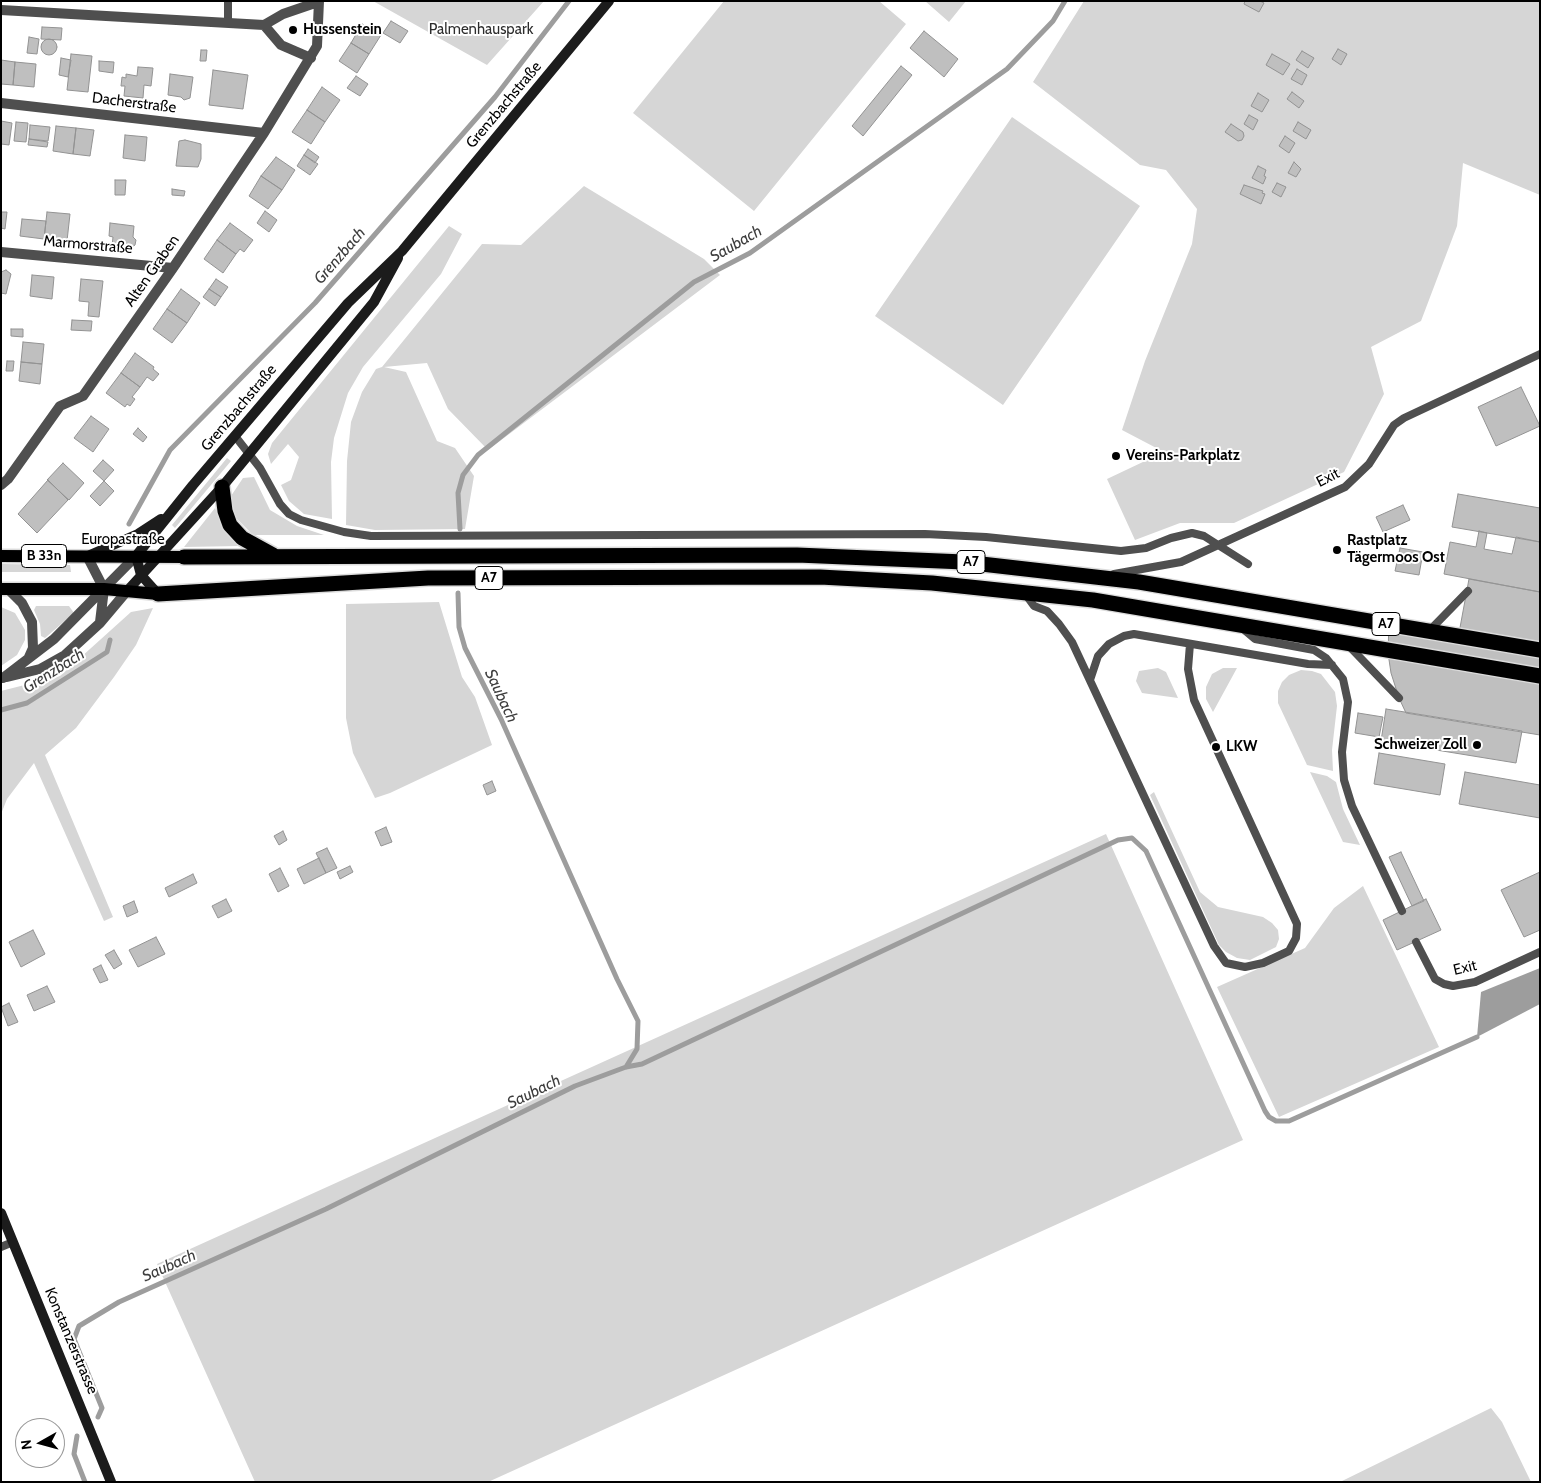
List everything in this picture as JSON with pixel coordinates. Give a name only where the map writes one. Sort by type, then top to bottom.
[{"type":"highway","points":[[222,487],[225,512],[230,525],[242,538],[274,556]]},
{"type":"highway","name":"A7","points":[[184,556],[843,555],[982,563],[1099,576],[1540,650]]},
{"type":"highway","name":"A7","points":[[158,594],[428,578],[847,578],[932,583],[1023,591],[1237,624],[1540,676]]},
{"type":"main road","name":"Europastraße","points":[[1,556],[184,556]]},
{"type":"main road","points":[[5,589],[104,589],[158,594]]},
{"type":"street","name":"Grenzbachstraße","points":[[2,678],[54,639],[136,556],[172,510],[348,303],[402,251],[609,1]]},
{"type":"street","points":[[1,10],[264,25],[283,14],[318,2]]},
{"type":"street","name":"Alten Graben","points":[[1,485],[8,479],[60,406],[83,396],[173,268],[264,133],[317,46],[318,2]]},
{"type":"street","points":[[264,25],[281,45],[311,58]]},
{"type":"street","name":"Dacherstraße","points":[[1,102],[264,133]]},
{"type":"street","name":"Grenzbachstraße","points":[[127,591],[222,487],[374,302],[402,251]]},
{"type":"street","name":"Marmorstraße","points":[[1,252],[173,268]]},
{"type":"street","points":[[100,622],[104,589],[87,556],[138,534],[172,510]]},
{"type":"street","points":[[136,556],[141,575],[158,594]]},
{"type":"street","points":[[5,589],[22,603],[32,622],[32,648],[28,658]]},
{"type":"street","points":[[2,678],[50,665],[79,644],[127,591]]},
{"type":"street","name":"Konstanzerstrasse","points":[[1,1213],[112,1482]]},
{"type":"lane","points":[[228,1],[228,23]]},
{"type":"lane","name":"Exit","points":[[1099,576],[1169,565],[1218,546],[1345,486],[1368,464],[1394,425],[1404,418],[1540,354]]},
{"type":"lane","points":[[235,436],[260,468],[280,504],[289,514],[301,520],[344,532],[371,536],[925,534],[986,536],[1121,551],[1146,548],[1171,538],[1192,533],[1204,536],[1248,564]]},
{"type":"lane","points":[[1023,591],[1034,606],[1047,611],[1064,629],[1090,680],[1214,946],[1226,963],[1244,967],[1263,963],[1288,951],[1296,938],[1297,924],[1194,700],[1188,669],[1190,644]]},
{"type":"lane","points":[[1428,632],[1468,591]]},
{"type":"lane","points":[[1237,624],[1255,639],[1314,650],[1332,665],[1343,679],[1347,694],[1342,752],[1344,780],[1352,806],[1402,911]]},
{"type":"lane","points":[[1090,680],[1098,656],[1109,644],[1124,636],[1134,634],[1308,664],[1332,665]]},
{"type":"lane","points":[[1345,642],[1399,698]]},
{"type":"lane","name":"Exit","points":[[1416,942],[1435,979],[1453,986],[1476,982],[1540,952]]},
{"type":"lane","points":[[1,1247],[13,1242]]},
{"type":"green space","name":"Palmenhauspark","points":[[373,1],[544,1],[487,65]]},
{"type":"green space","points":[[724,1],[879,1],[906,24],[754,211],[633,113]]},
{"type":"green space","points":[[925,1],[966,1],[949,22]]},
{"type":"green space","points":[[1084,1],[1540,1],[1540,195],[1463,163],[1457,226],[1421,321],[1371,347],[1384,394],[1344,472],[1234,523],[1180,523],[1135,540],[1107,479],[1164,452],[1122,430],[1145,361],[1192,244],[1197,209],[1166,170],[1140,165],[1033,82]]},
{"type":"green space","points":[[1012,117],[1140,206],[1003,405],[875,316]]},
{"type":"green space","points":[[584,186],[704,259],[720,275],[488,450],[448,409],[427,363],[384,367],[406,372],[437,441],[455,448],[474,476],[465,529],[375,530],[346,525],[347,461],[351,422],[362,392],[376,369],[382,367],[482,244],[521,245]]},
{"type":"green space","points":[[449,226],[462,234],[441,274],[363,367],[348,393],[334,438],[331,462],[332,519],[304,514],[289,501],[281,485],[291,480],[299,457],[288,444],[271,464],[268,454],[272,443]]},
{"type":"green space","points":[[227,458],[231,461],[175,528],[172,525]]},
{"type":"green space","points":[[254,477],[270,510],[297,526],[324,535],[253,535],[235,517],[231,496],[243,478]]},
{"type":"green space","points":[[215,508],[225,531],[238,546],[184,547]]},
{"type":"green space","points":[[1,564],[70,565],[71,572],[1,572]]},
{"type":"green space","points":[[439,602],[462,677],[475,697],[492,745],[390,793],[375,798],[353,753],[346,718],[346,604]]},
{"type":"green space","points":[[36,606],[69,606],[74,613],[45,638],[41,636],[40,624],[34,610]]},
{"type":"green space","points":[[1,607],[15,613],[25,630],[25,640],[17,655],[1,666]]},
{"type":"green space","points":[[153,608],[136,645],[114,677],[76,728],[45,755],[113,917],[104,921],[34,763],[7,799],[1,814],[1,691],[60,676],[131,612]]},
{"type":"green space","points":[[1158,668],[1166,672],[1178,698],[1142,693],[1136,681],[1139,671]]},
{"type":"green space","points":[[1223,668],[1237,668],[1213,712],[1206,699],[1206,687],[1212,674]]},
{"type":"green space","points":[[1301,670],[1321,674],[1335,692],[1337,706],[1332,750],[1333,771],[1307,765],[1278,703],[1278,691],[1282,682],[1289,675]]},
{"type":"green space","points":[[1310,772],[1327,776],[1336,782],[1343,809],[1360,845],[1343,842]]},
{"type":"green space","points":[[1154,792],[1200,892],[1218,907],[1263,917],[1272,923],[1278,930],[1279,939],[1276,947],[1250,960],[1237,958],[1226,952],[1219,945],[1150,795]]},
{"type":"green space","points":[[1106,834],[1243,1140],[488,1482],[255,1482],[157,1264]]},
{"type":"green space","points":[[1363,886],[1439,1047],[1279,1117],[1217,987],[1305,948],[1334,908]]},
{"type":"green space","points":[[1491,1408],[1502,1422],[1531,1482],[1340,1482]]},
{"type":"shaded area","points":[[1540,968],[1540,1004],[1477,1037],[1481,992]]},
{"type":"building","points":[[1245,1],[1260,1],[1264,3],[1259,12],[1244,4]]},
{"type":"building","points":[[391,21],[408,31],[400,43],[383,33]]},
{"type":"building","points":[[362,24],[381,35],[369,54],[351,43]]},
{"type":"building","points":[[42,27],[62,28],[61,40],[41,39]]},
{"type":"building","points":[[924,31],[958,59],[944,77],[910,48]]},
{"type":"building","points":[[29,37],[39,39],[37,54],[27,53]]},
{"type":"building","points":[[49,39],[55,41],[57,47],[55,53],[49,55],[43,53],[41,47],[43,41]]},
{"type":"building","points":[[351,43],[369,54],[357,73],[339,61]]},
{"type":"building","points":[[1338,49],[1347,54],[1341,65],[1332,59]]},
{"type":"building","points":[[201,50],[207,50],[206,61],[200,61]]},
{"type":"building","points":[[1302,51],[1314,58],[1308,68],[1296,60]]},
{"type":"building","points":[[71,54],[92,56],[88,92],[67,90]]},
{"type":"building","points":[[1272,54],[1290,64],[1283,75],[1266,65]]},
{"type":"building","points":[[61,58],[71,60],[68,77],[59,75]]},
{"type":"building","points":[[1,60],[15,62],[13,85],[1,84]]},
{"type":"building","points":[[99,61],[114,62],[113,73],[99,71]]},
{"type":"building","points":[[15,62],[36,64],[34,87],[13,85]]},
{"type":"building","points":[[901,66],[912,75],[863,136],[852,126]]},
{"type":"building","points":[[138,67],[153,68],[151,86],[144,85],[143,98],[124,96],[125,86],[121,86],[122,77],[126,78],[126,74],[137,76]]},
{"type":"building","points":[[1297,69],[1307,75],[1302,85],[1291,79]]},
{"type":"building","points":[[213,70],[248,75],[243,109],[209,105]]},
{"type":"building","points":[[170,74],[193,77],[190,98],[184,100],[181,97],[168,95]]},
{"type":"building","points":[[356,76],[368,84],[360,96],[347,88]]},
{"type":"building","points":[[322,87],[340,100],[325,122],[307,110]]},
{"type":"building","points":[[1292,92],[1304,101],[1299,108],[1287,99]]},
{"type":"building","points":[[1258,93],[1269,100],[1262,112],[1251,106]]},
{"type":"building","points":[[307,110],[325,122],[311,144],[292,132]]},
{"type":"building","points":[[1249,115],[1258,120],[1253,130],[1244,124]]},
{"type":"building","points":[[1,121],[12,123],[9,145],[1,144]]},
{"type":"building","points":[[16,122],[28,123],[26,142],[14,141]]},
{"type":"building","points":[[1298,122],[1311,130],[1306,139],[1293,131]]},
{"type":"building","points":[[1231,124],[1243,132],[1242,140],[1238,141],[1225,132]]},
{"type":"building","points":[[30,125],[50,127],[48,141],[29,139]]},
{"type":"building","points":[[56,126],[76,128],[73,154],[53,151]]},
{"type":"building","points":[[76,128],[94,130],[90,156],[73,154]]},
{"type":"building","points":[[125,135],[147,137],[145,161],[123,158]]},
{"type":"building","points":[[1285,136],[1295,143],[1289,153],[1279,146]]},
{"type":"building","points":[[29,139],[48,142],[47,147],[28,145]]},
{"type":"building","points":[[185,140],[201,144],[201,159],[198,167],[176,166],[179,141]]},
{"type":"building","points":[[308,149],[319,157],[315,163],[304,155]]},
{"type":"building","points":[[304,155],[318,164],[310,175],[297,166]]},
{"type":"building","points":[[276,157],[295,170],[282,190],[261,176]]},
{"type":"building","points":[[1294,162],[1301,169],[1296,177],[1288,173]]},
{"type":"building","points":[[1258,166],[1266,170],[1263,184],[1252,178]]},
{"type":"building","points":[[261,176],[282,190],[268,209],[249,196]]},
{"type":"building","points":[[115,180],[126,180],[125,195],[115,195]]},
{"type":"building","points":[[1277,183],[1286,187],[1281,197],[1272,192]]},
{"type":"building","points":[[1244,185],[1263,191],[1262,193],[1265,194],[1261,204],[1240,194]]},
{"type":"building","points":[[172,189],[185,191],[184,196],[172,195]]},
{"type":"building","points":[[265,211],[277,220],[269,232],[257,223]]},
{"type":"building","points":[[1,212],[7,212],[5,229],[1,228]]},
{"type":"building","points":[[47,212],[70,214],[67,241],[44,239]]},
{"type":"building","points":[[22,219],[46,221],[44,239],[20,236]]},
{"type":"building","points":[[110,223],[134,226],[133,237],[136,240],[135,245],[131,248],[112,246],[113,237],[109,236]]},
{"type":"building","points":[[230,223],[253,240],[244,252],[240,249],[236,254],[217,240]]},
{"type":"building","points":[[217,240],[236,254],[223,273],[204,259]]},
{"type":"building","points":[[6,270],[11,274],[6,294],[1,293],[1,272]]},
{"type":"building","points":[[32,275],[54,277],[52,299],[30,296]]},
{"type":"building","points":[[81,279],[103,281],[99,317],[88,316],[89,302],[79,301]]},
{"type":"building","points":[[216,279],[228,287],[221,297],[209,289]]},
{"type":"building","points":[[181,289],[200,303],[187,323],[167,309]]},
{"type":"building","points":[[209,289],[221,297],[215,306],[203,297]]},
{"type":"building","points":[[167,309],[187,323],[172,343],[153,329]]},
{"type":"building","points":[[72,320],[92,321],[91,331],[71,330]]},
{"type":"building","points":[[11,329],[23,329],[23,337],[11,336]]},
{"type":"building","points":[[23,342],[44,344],[42,364],[21,362]]},
{"type":"building","points":[[135,353],[154,367],[153,369],[159,374],[153,381],[147,377],[140,387],[121,373]]},
{"type":"building","points":[[7,361],[14,361],[13,371],[6,371]]},
{"type":"building","points":[[21,362],[42,364],[40,384],[19,381]]},
{"type":"building","points":[[121,373],[140,387],[132,397],[135,399],[130,406],[127,404],[125,407],[106,393]]},
{"type":"building","points":[[1521,387],[1540,426],[1496,446],[1478,407]]},
{"type":"building","points":[[91,416],[109,429],[93,452],[74,438]]},
{"type":"building","points":[[138,428],[147,437],[143,442],[133,434]]},
{"type":"building","points":[[103,460],[114,470],[104,481],[93,471]]},
{"type":"building","points":[[63,463],[84,483],[69,500],[47,480]]},
{"type":"building","points":[[48,480],[68,500],[37,533],[18,514]]},
{"type":"building","points":[[104,481],[114,491],[100,506],[90,496]]},
{"type":"building","points":[[1458,494],[1540,508],[1540,542],[1452,527]]},
{"type":"building","points":[[1403,505],[1410,520],[1383,532],[1376,517]]},
{"type":"building","points":[[1479,531],[1487,533],[1484,549],[1512,554],[1516,537],[1540,542],[1540,592],[1444,574],[1450,542],[1476,547]]},
{"type":"building","points":[[1400,548],[1423,552],[1419,575],[1395,571]]},
{"type":"building","points":[[1469,579],[1540,592],[1540,735],[1406,713],[1399,698],[1391,673],[1388,653],[1389,621],[1459,633]]},
{"type":"building","points":[[1386,709],[1522,731],[1516,763],[1381,741]]},
{"type":"building","points":[[1358,713],[1383,717],[1379,737],[1355,733]]},
{"type":"building","points":[[1379,753],[1445,764],[1440,795],[1374,784]]},
{"type":"building","points":[[1465,772],[1540,785],[1540,818],[1459,804]]},
{"type":"building","points":[[492,781],[496,791],[487,795],[483,785]]},
{"type":"building","points":[[386,827],[392,842],[381,846],[375,832]]},
{"type":"building","points":[[283,831],[287,840],[279,845],[274,836]]},
{"type":"building","points":[[327,848],[337,868],[326,873],[316,853]]},
{"type":"building","points":[[1401,852],[1424,901],[1412,906],[1389,857]]},
{"type":"building","points":[[319,858],[326,873],[304,884],[297,869]]},
{"type":"building","points":[[350,866],[353,872],[340,879],[337,872]]},
{"type":"building","points":[[280,868],[289,886],[278,892],[269,874]]},
{"type":"building","points":[[1540,872],[1540,930],[1524,937],[1501,890]]},
{"type":"building","points":[[193,874],[197,883],[169,897],[165,888]]},
{"type":"building","points":[[226,899],[232,911],[218,918],[212,906]]},
{"type":"building","points":[[1426,899],[1441,930],[1397,950],[1383,920]]},
{"type":"building","points":[[134,901],[138,912],[127,917],[123,906]]},
{"type":"building","points":[[33,930],[45,954],[21,967],[9,942]]},
{"type":"building","points":[[156,937],[165,954],[138,967],[129,950]]},
{"type":"building","points":[[114,950],[122,964],[114,969],[105,955]]},
{"type":"building","points":[[101,965],[108,980],[100,983],[93,969]]},
{"type":"building","points":[[47,986],[55,1002],[34,1011],[27,995]]},
{"type":"building","points":[[9,1003],[18,1022],[8,1026],[1,1007]]},
{"type":"waterway","name":"Grenzbach","points":[[129,524],[170,450],[315,303],[495,97],[569,1]]},
{"type":"waterway","name":"Saubach","points":[[460,529],[458,493],[463,475],[478,455],[694,282],[750,253],[1007,69],[1053,21],[1065,1]]},
{"type":"waterway","name":"Saubach","points":[[458,593],[459,627],[465,648],[501,719],[617,979],[638,1021],[637,1049],[626,1067]]},
{"type":"waterway","name":"Grenzbach","points":[[1,710],[27,703],[107,652],[110,640]]},
{"type":"waterway","points":[[98,1417],[102,1408],[74,1339],[79,1326],[119,1302],[326,1209],[575,1086],[626,1067],[642,1064],[1118,840],[1132,838],[1146,851],[1265,1111],[1269,1117],[1276,1121],[1289,1121],[1477,1037]]},
{"type":"waterway","name":"Saubach","points":[[77,1436],[74,1454],[85,1482]]},
{"type":"place","name":"Hussenstein","points":[[293,30]]},
{"type":"place","name":"Vereins-Parkplatz","points":[[1116,456]]},
{"type":"place","name":"Rastplatz Tägermoos Ost","points":[[1337,550]]},
{"type":"place","name":"Schweizer Zoll","points":[[1477,745]]},
{"type":"place","name":"LKW","points":[[1216,747]]}]
